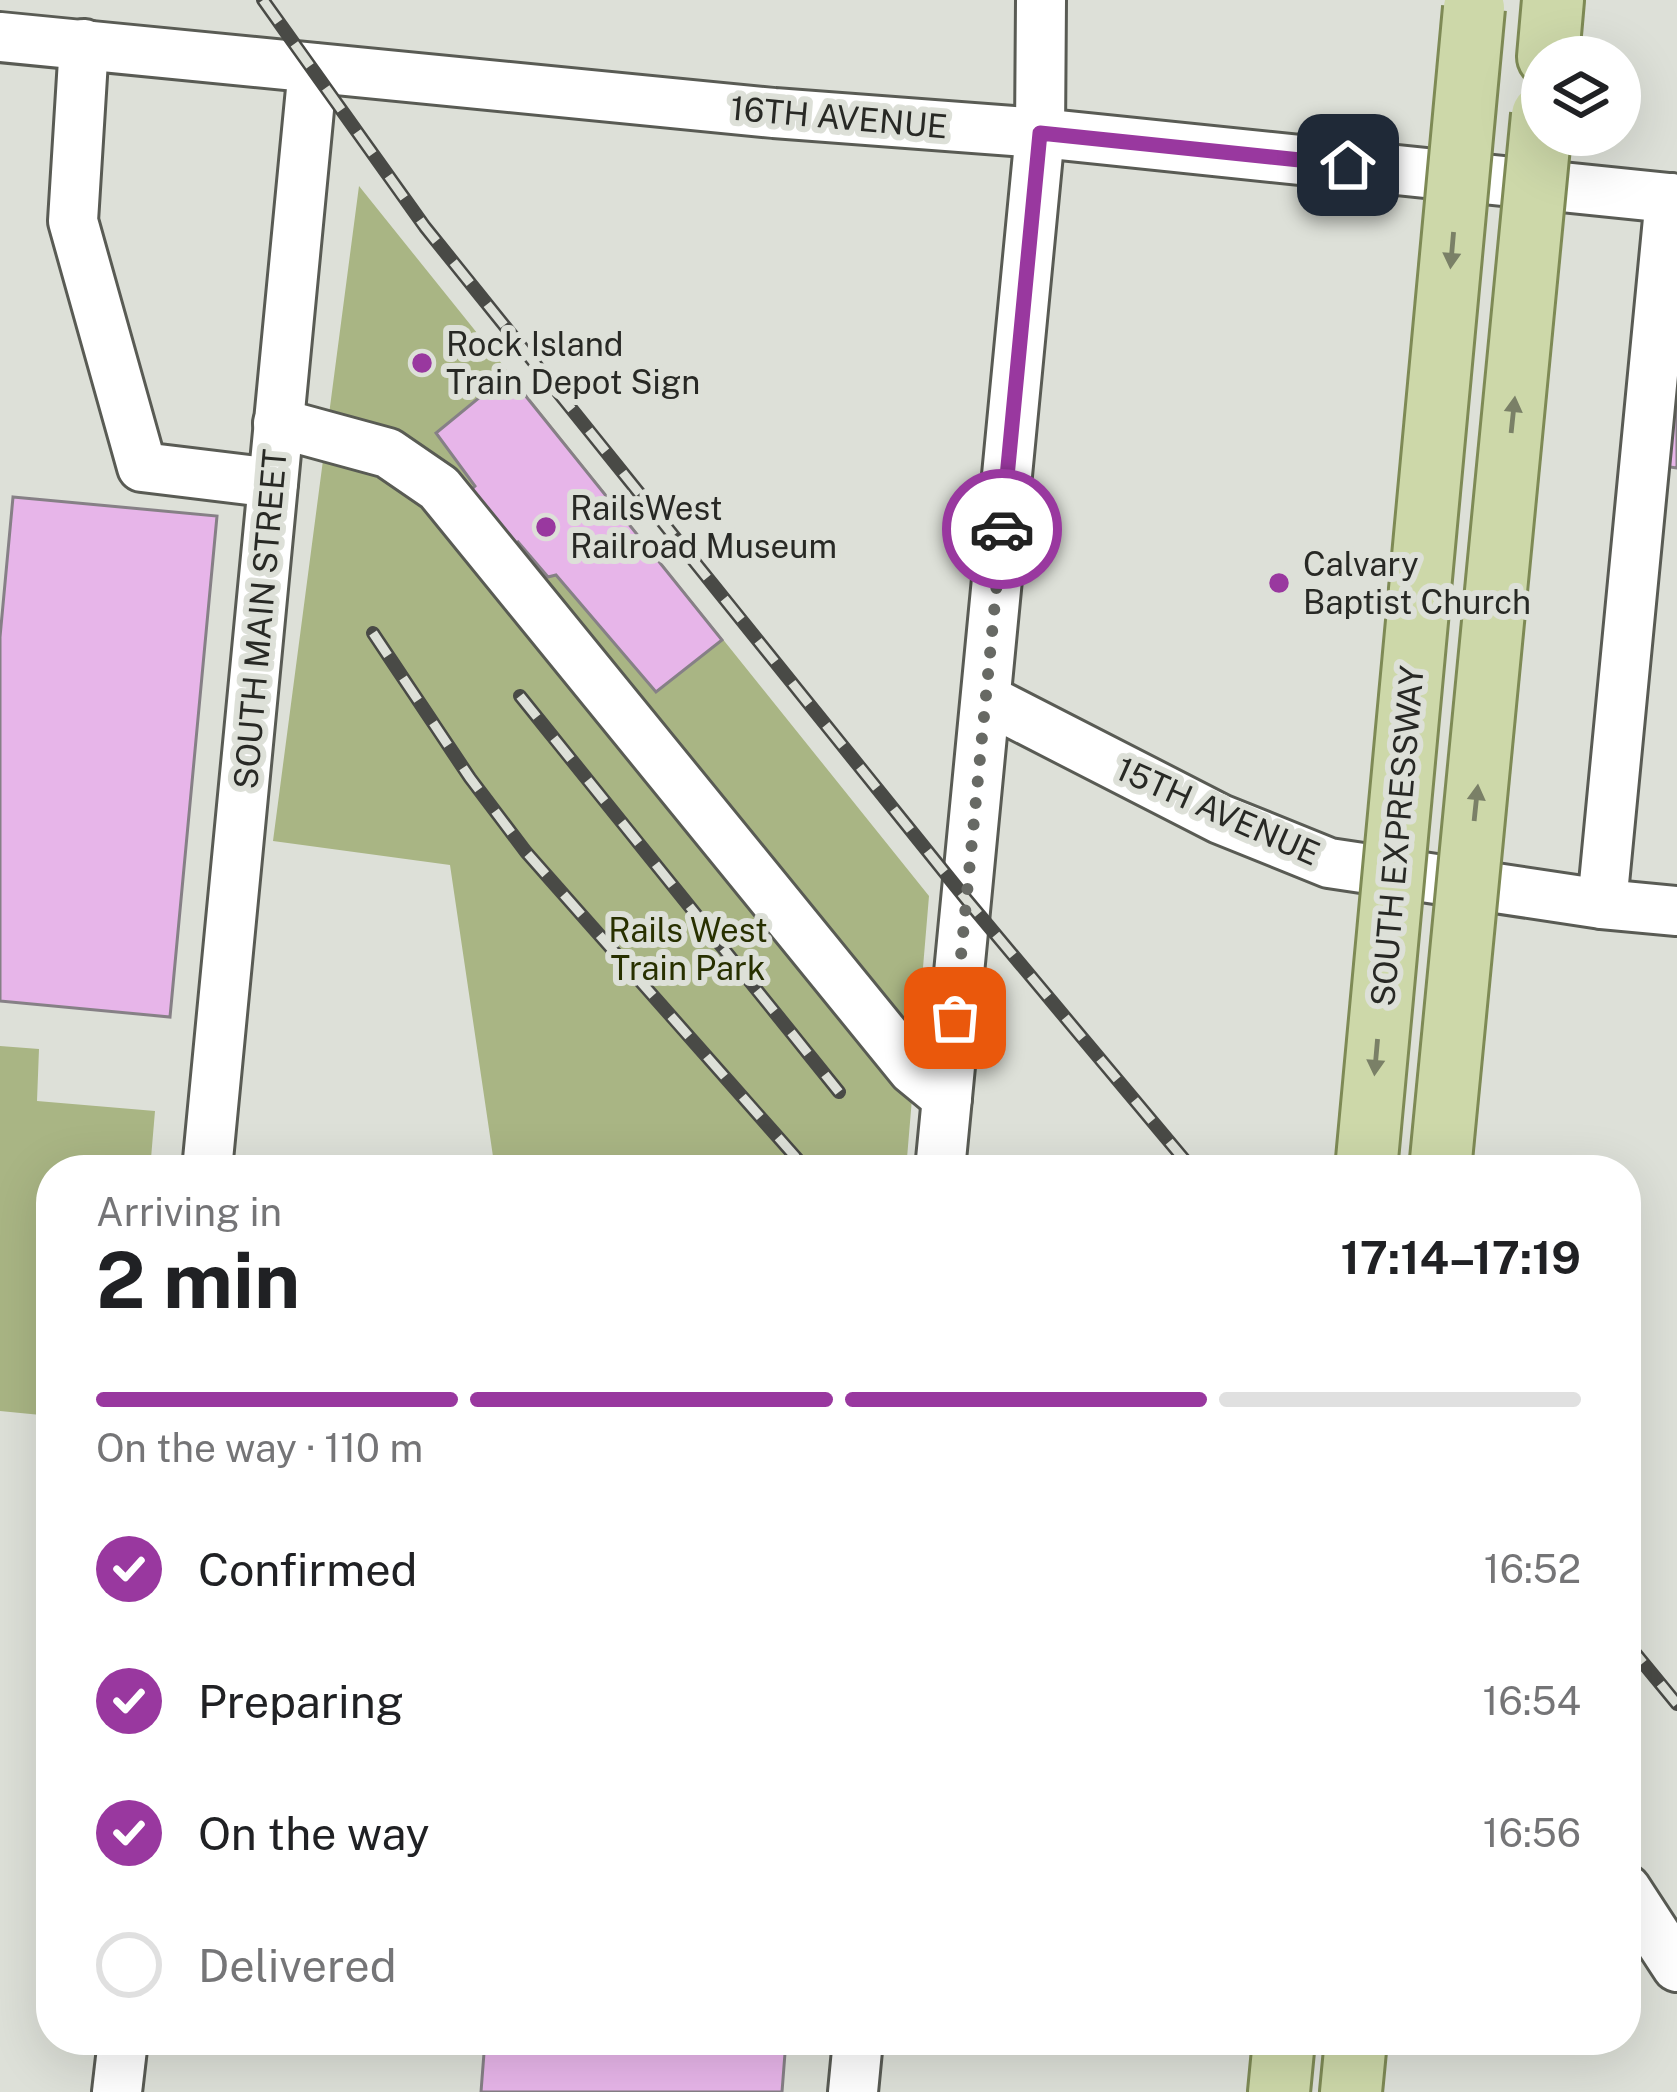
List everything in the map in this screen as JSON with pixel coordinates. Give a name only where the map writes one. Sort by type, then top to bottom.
[{"type":"main road","name":"SOUTH EXPRESSWAY","points":[[1367,1155],[1475,3]]},
{"type":"main road","points":[[1441,1155],[1538,156]]},
{"type":"main road","points":[[1279,2092],[1283,2055]]},
{"type":"main road","points":[[1351,2092],[1355,2055]]},
{"type":"street","points":[[941,1155],[1040,133],[1041,0]]},
{"type":"street","name":"16TH AVENUE","points":[[0,37],[1040,133],[1674,198]]},
{"type":"street","points":[[84,44],[74,221],[142,467],[273,483]]},
{"type":"street","name":"SOUTH MAIN STREET","points":[[208,1155],[313,68]]},
{"type":"street","points":[[1602,904],[1674,198]]},
{"type":"street","points":[[278,423],[388,454],[439,488],[913,1070],[947,1097]]},
{"type":"street","name":"15TH AVENUE","points":[[986,699],[1220,819],[1329,863],[1677,911]]},
{"type":"street","points":[[1641,1912],[1677,1967]]},
{"type":"street","points":[[117,2092],[121,2055]]},
{"type":"street","points":[[853,2092],[857,2055]]},
{"type":"green space","name":"Rails West Train Park","points":[[359,186],[929,896],[907,1155],[493,1155],[450,865],[273,841]]},
{"type":"green space","points":[[0,1046],[39,1049],[37,1101],[155,1111],[151,1155],[36,1155],[36,1415],[0,1411]]},
{"type":"building","points":[[1677,328],[1677,468],[1663,466]]},
{"type":"building","points":[[508,374],[722,640],[656,692],[556,575],[548,577],[518,542],[499,553],[458,502],[475,486],[436,433]]},
{"type":"building","points":[[13,497],[217,516],[170,1017],[0,1001],[0,637]]},
{"type":"building","points":[[484,2055],[785,2055],[782,2092],[481,2092]]},
{"type":"railway","points":[[263,0],[425,227],[966,899],[1180,1155]]},
{"type":"railway","points":[[373,633],[526,852],[794,1155]]},
{"type":"railway","points":[[520,696],[839,1092]]},
{"type":"railway","points":[[1641,1660],[1677,1704]]},
{"type":"way so far","points":[[955,1018],[1002,529]]},
{"type":"place","name":"Rock Island Train Depot Sign","points":[[422,363]]},
{"type":"place","name":"RailsWest Railroad Museum","points":[[546,527]]},
{"type":"place","name":"Calvary Baptist Church","points":[[1279,583]]},
{"type":"route","points":[[1002,529],[1040,133],[1348,165]]}]
